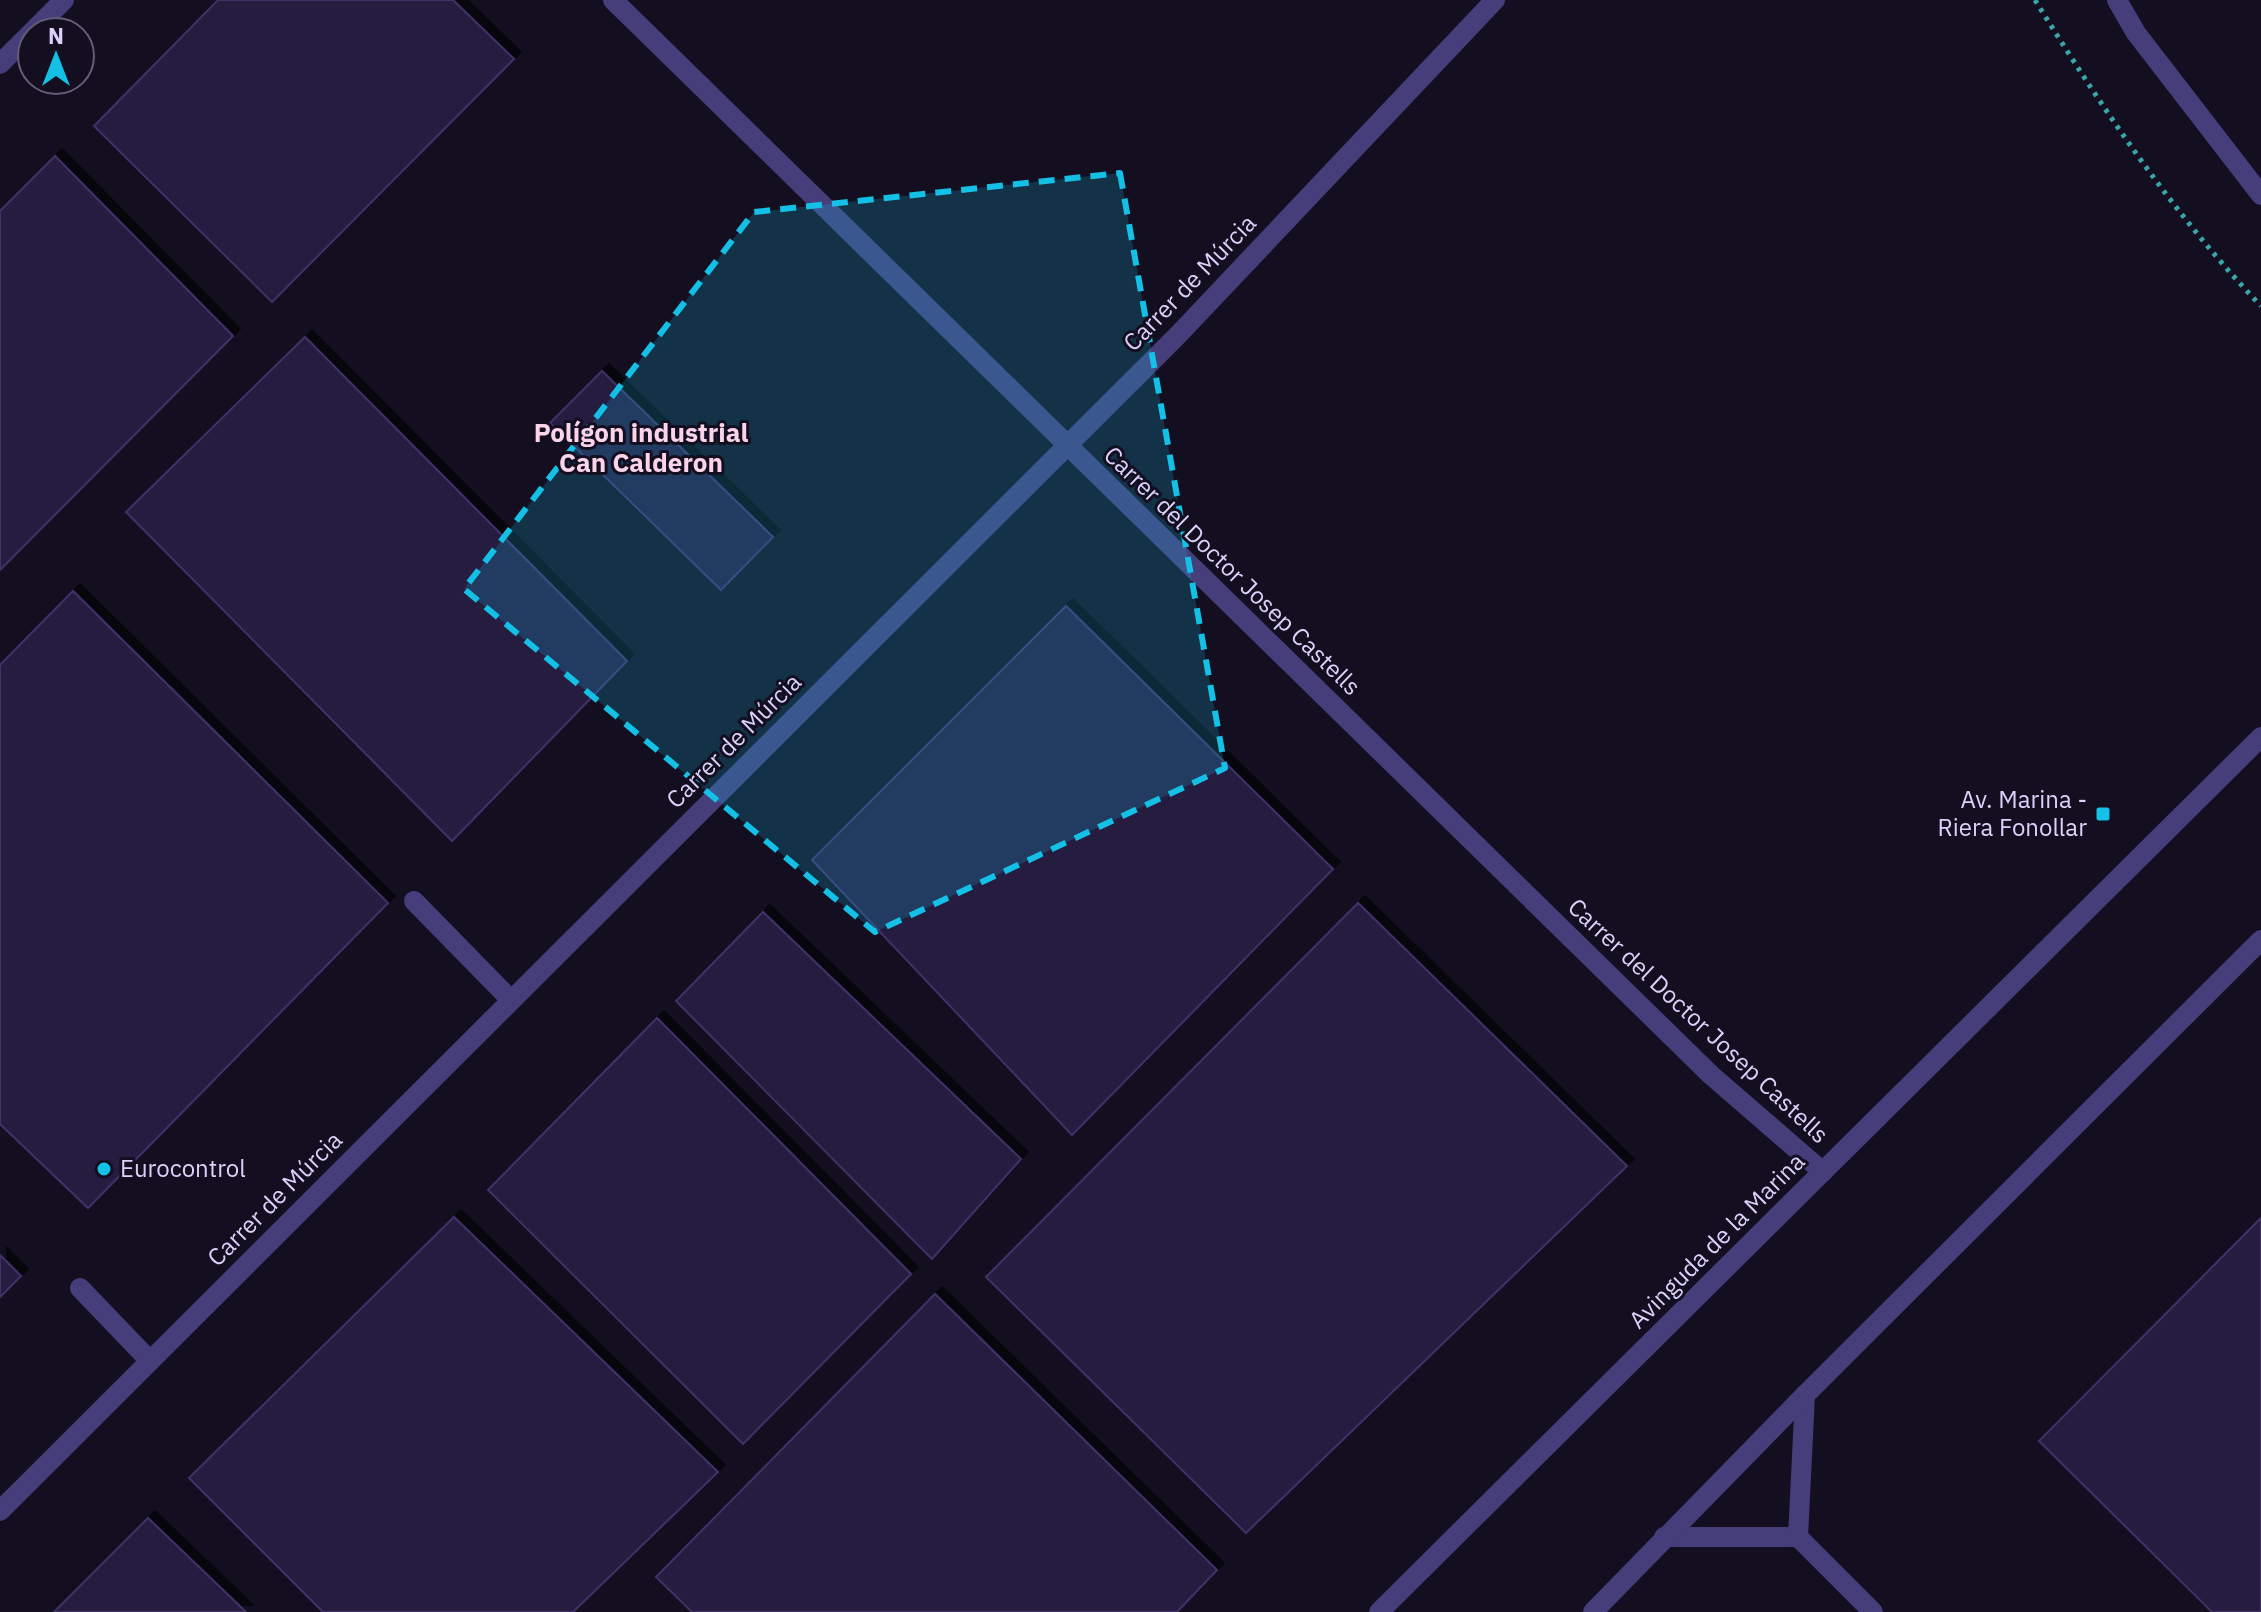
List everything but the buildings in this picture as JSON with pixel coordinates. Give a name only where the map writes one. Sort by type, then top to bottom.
[{"type":"street","points":[[48,16],[64,0]]},
{"type":"street","name":"Carrer del Doctor Josep Castells","points":[[613,0],[1711,1075],[1823,1172]]},
{"type":"street","name":"Carrer de Múrcia","points":[[0,1511],[1179,334],[1495,0]]},
{"type":"street","points":[[2117,0],[2136,33],[2261,195]]},
{"type":"street","points":[[0,64],[16,48]]},
{"type":"street","name":"Avinguda de la Marina","points":[[1379,1612],[2261,737]]},
{"type":"street","points":[[414,901],[511,1000]]},
{"type":"street","points":[[1593,1612],[1805,1395],[2261,940]]},
{"type":"street","points":[[80,1288],[150,1361]]},
{"type":"street","points":[[1798,1537],[1805,1395]]},
{"type":"street","points":[[1664,1537],[1798,1537],[1873,1612]]},
{"type":"path","points":[[2035,0],[2090,88],[2155,179],[2231,275],[2261,306]]},
{"type":"highlighted area","points":[[1120,173],[1225,768],[875,932],[464,589],[754,212]]},
{"type":"place","name":"Av. Marina - Riera Fonollar","points":[[2103,814]]},
{"type":"place","name":"Eurocontrol","points":[[104,1169]]},
{"type":"district","name":"Polígon industrial Can Calderon","points":[[641,448]]}]
